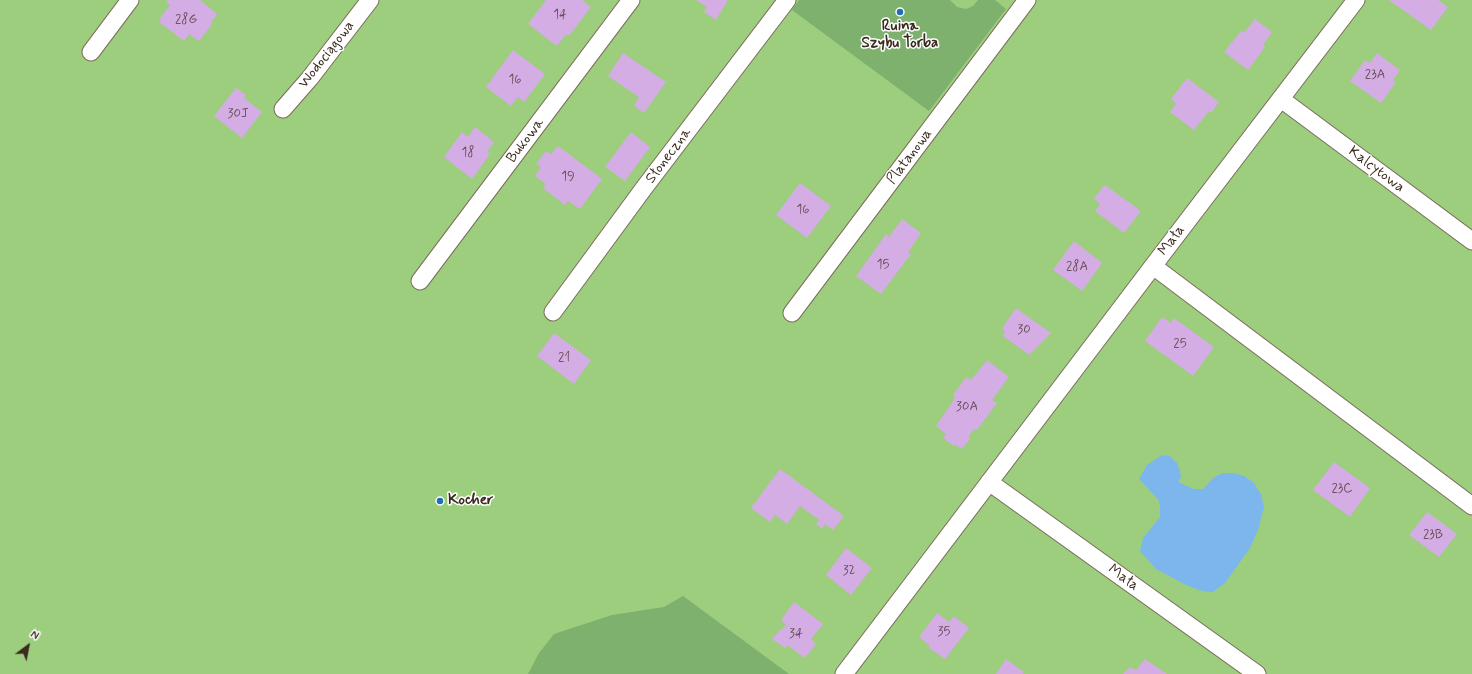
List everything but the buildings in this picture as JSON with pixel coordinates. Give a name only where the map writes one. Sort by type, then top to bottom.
[{"type":"street","points":[[91,52],[130,0]]},
{"type":"street","name":"Wodociągowa","points":[[283,109],[310,78],[370,0]]},
{"type":"street","name":"Bukowa","points":[[420,281],[631,0]]},
{"type":"street","name":"Słoneczna","points":[[552,312],[786,0]]},
{"type":"street","name":"Platanowa","points":[[792,313],[1028,0]]},
{"type":"street","name":"Mała","points":[[844,674],[1356,0]]},
{"type":"street","name":"Kalcytowa","points":[[1281,98],[1472,241]]},
{"type":"street","points":[[1153,266],[1472,506]]},
{"type":"street","name":"Mała","points":[[989,482],[1257,674]]},
{"type":"green space","points":[[0,0],[1472,0],[1472,674],[0,674]]},
{"type":"green space","points":[[799,0],[950,0],[957,7],[966,9],[973,6],[978,0],[995,0],[1006,9],[929,111],[792,10]]},
{"type":"green space","points":[[683,596],[789,674],[528,674],[539,653],[554,634],[612,615],[664,607]]},
{"type":"water","points":[[1162,455],[1170,456],[1177,463],[1181,477],[1178,482],[1194,489],[1203,489],[1213,478],[1222,473],[1233,473],[1244,476],[1253,482],[1261,494],[1264,507],[1258,530],[1250,548],[1225,583],[1213,592],[1202,591],[1186,585],[1156,569],[1140,551],[1143,538],[1160,517],[1160,506],[1158,499],[1139,479],[1147,465]]},
{"type":"place","name":"Ruina Szybu Torba","points":[[900,12]]},
{"type":"place","name":"Kocher","points":[[440,501]]}]
